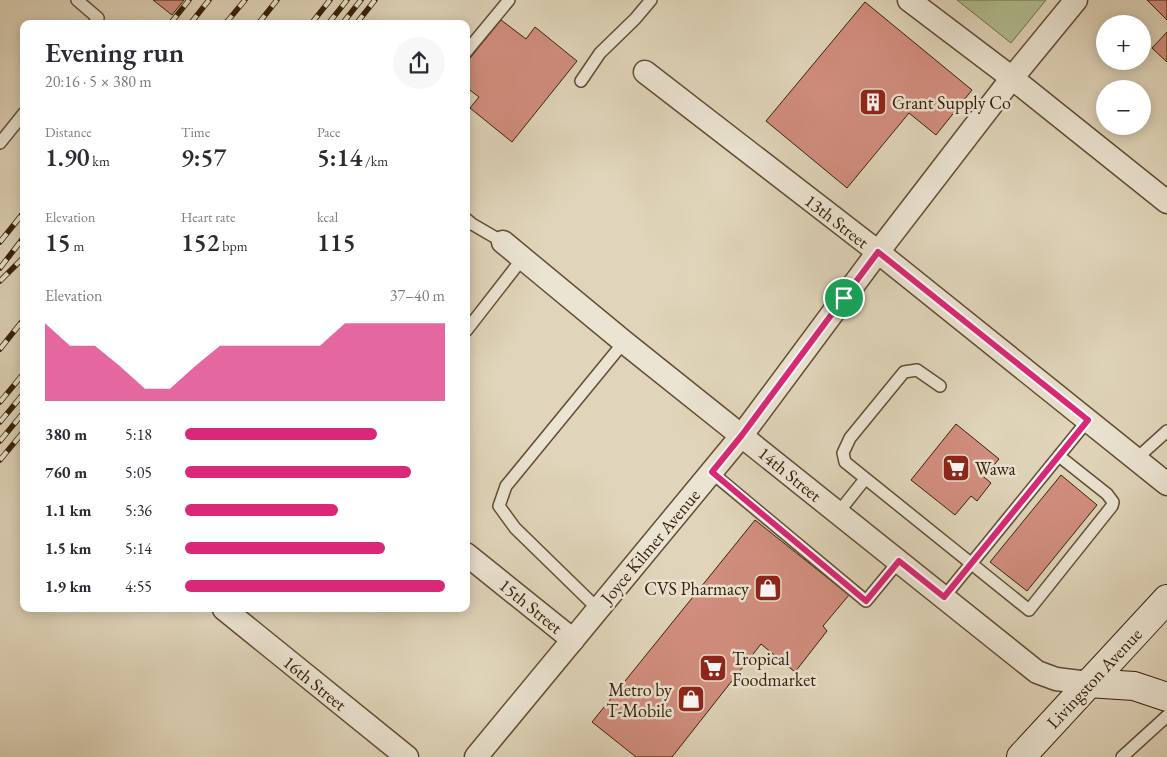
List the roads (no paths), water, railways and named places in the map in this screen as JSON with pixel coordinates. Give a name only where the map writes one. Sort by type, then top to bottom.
[{"type":"main road","name":"Livingston Avenue","points":[[1021,757],[1167,599]]},
{"type":"main road","points":[[1088,683],[1134,686],[1167,697]]},
{"type":"street","points":[[909,0],[1012,78],[1167,202]]},
{"type":"street","name":"Joyce Kilmer Avenue","points":[[476,757],[742,435],[878,252],[1012,78],[1076,0]]},
{"type":"street","name":"13th Street","points":[[645,72],[878,252],[1167,484]]},
{"type":"street","name":"14th Street","points":[[502,242],[624,342],[1043,676],[1088,683]]},
{"type":"street","name":"15th Street","points":[[470,557],[573,640]]},
{"type":"street","name":"16th Street","points":[[228,612],[407,757]]},
{"type":"lane","points":[[77,0],[98,18],[97,20]]},
{"type":"lane","points":[[470,47],[509,0]]},
{"type":"lane","points":[[581,81],[600,53],[635,19],[651,0]]},
{"type":"lane","points":[[0,143],[20,118]]},
{"type":"lane","points":[[470,222],[502,242]]},
{"type":"lane","points":[[470,326],[522,259]]},
{"type":"lane","points":[[598,609],[515,528],[499,506],[506,486],[624,342]]},
{"type":"lane","points":[[940,386],[921,371],[909,370],[901,374],[850,438],[843,453],[845,462],[1029,610],[1112,506],[1111,498],[1107,494],[1059,456]]},
{"type":"lane","points":[[944,597],[1088,420]]},
{"type":"lane","points":[[1136,459],[1167,432]]},
{"type":"lane","points":[[712,472],[866,601],[899,561]]},
{"type":"lane","points":[[838,512],[865,479]]},
{"type":"lane","points":[[1122,757],[1167,716]]},
{"type":"railway","points":[[173,20],[189,0]]},
{"type":"railway","points":[[193,20],[209,0]]},
{"type":"railway","points":[[228,20],[245,0]]},
{"type":"railway","points":[[261,20],[277,0]]},
{"type":"railway","points":[[314,20],[330,0]]},
{"type":"railway","points":[[331,20],[347,0]]},
{"type":"railway","points":[[345,20],[361,0]]},
{"type":"railway","points":[[359,20],[375,0]]},
{"type":"railway","points":[[0,242],[20,217]]},
{"type":"railway","points":[[0,268],[20,242]]},
{"type":"railway","points":[[0,281],[20,261]]},
{"type":"railway","points":[[0,349],[20,324]]},
{"type":"railway","points":[[0,402],[20,378]]},
{"type":"railway","points":[[0,422],[20,398]]},
{"type":"railway","points":[[0,441],[20,417]]},
{"type":"railway","points":[[0,460],[20,436]]},
{"type":"place","name":"Grant Supply Co","points":[[873,102]]},
{"type":"place","name":"Wawa","points":[[956,468]]},
{"type":"place","name":"CVS Pharmacy","points":[[768,588]]},
{"type":"place","name":"Tropical Foodmarket","points":[[713,668]]},
{"type":"place","name":"Metro by T-Mobile","points":[[691,699]]}]
